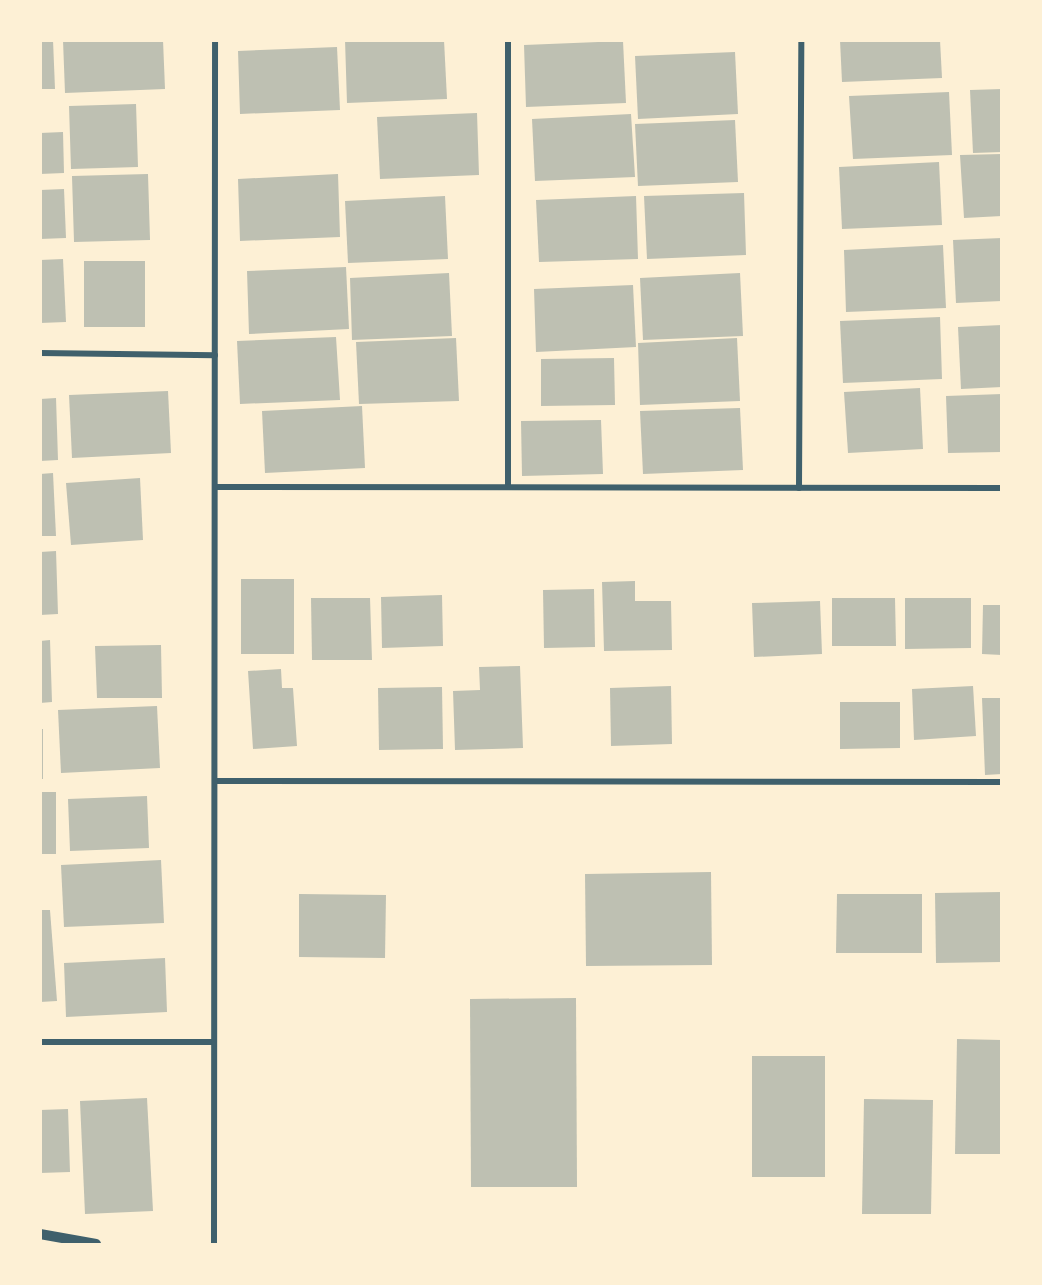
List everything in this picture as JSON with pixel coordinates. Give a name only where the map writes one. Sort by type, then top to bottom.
[{"type":"street","points":[[214,1245],[215,40]]},
{"type":"street","points":[[508,40],[508,487]]},
{"type":"street","points":[[800,488],[801,40]]},
{"type":"street","points":[[40,353],[215,355]]},
{"type":"street","points":[[216,487],[1002,488]]},
{"type":"street","points":[[214,782],[1002,782]]},
{"type":"street","points":[[40,1042],[214,1042]]},
{"type":"street","points":[[40,1234],[96,1245]]},
{"type":"building","points":[[40,40],[53,40],[55,89],[40,89]]},
{"type":"building","points":[[63,40],[163,40],[165,89],[65,93]]},
{"type":"building","points":[[345,40],[444,40],[447,99],[347,103]]},
{"type":"building","points":[[840,40],[940,40],[942,78],[842,82]]},
{"type":"building","points":[[623,41],[626,103],[526,107],[524,45]]},
{"type":"building","points":[[337,47],[340,110],[240,114],[238,51]]},
{"type":"building","points":[[735,52],[738,114],[638,119],[635,56]]},
{"type":"building","points":[[1002,89],[1002,152],[973,153],[970,90]]},
{"type":"building","points":[[949,92],[952,155],[853,159],[849,96]]},
{"type":"building","points":[[136,104],[138,167],[71,169],[69,106]]},
{"type":"building","points":[[477,113],[479,175],[380,179],[377,117]]},
{"type":"building","points":[[631,114],[635,177],[535,181],[532,119]]},
{"type":"building","points":[[735,120],[738,182],[638,186],[635,124]]},
{"type":"building","points":[[63,132],[64,173],[40,174],[40,133]]},
{"type":"building","points":[[1002,154],[1002,216],[964,218],[960,155]]},
{"type":"building","points":[[939,162],[942,225],[842,229],[839,167]]},
{"type":"building","points":[[148,174],[150,240],[74,242],[72,176]]},
{"type":"building","points":[[338,174],[340,237],[240,241],[238,179]]},
{"type":"building","points":[[64,189],[66,238],[40,239],[40,190]]},
{"type":"building","points":[[744,193],[746,255],[647,259],[644,196]]},
{"type":"building","points":[[445,196],[448,259],[348,263],[345,201]]},
{"type":"building","points":[[636,196],[638,259],[539,262],[536,200]]},
{"type":"building","points":[[1002,238],[1002,301],[956,303],[953,240]]},
{"type":"building","points":[[943,245],[946,308],[846,312],[844,250]]},
{"type":"building","points":[[63,259],[66,322],[40,323],[40,260]]},
{"type":"building","points":[[84,261],[145,261],[145,327],[84,327]]},
{"type":"building","points":[[346,267],[349,329],[249,334],[247,271]]},
{"type":"building","points":[[449,273],[452,336],[352,340],[350,278]]},
{"type":"building","points":[[740,273],[743,336],[643,340],[640,278]]},
{"type":"building","points":[[633,285],[636,347],[536,352],[534,289]]},
{"type":"building","points":[[940,317],[942,379],[843,383],[840,321]]},
{"type":"building","points":[[1002,325],[1002,387],[961,389],[958,327]]},
{"type":"building","points":[[336,337],[340,400],[240,404],[237,341]]},
{"type":"building","points":[[456,338],[459,401],[359,404],[356,342]]},
{"type":"building","points":[[737,338],[740,401],[640,405],[638,343]]},
{"type":"building","points":[[614,358],[615,405],[541,406],[541,359]]},
{"type":"building","points":[[920,388],[923,449],[848,453],[844,392]]},
{"type":"building","points":[[168,391],[171,453],[72,458],[69,395]]},
{"type":"building","points":[[1002,394],[1002,452],[948,453],[946,396]]},
{"type":"building","points":[[56,398],[58,460],[40,461],[40,399]]},
{"type":"building","points":[[362,406],[365,468],[265,473],[262,411]]},
{"type":"building","points":[[740,408],[743,470],[643,474],[640,411]]},
{"type":"building","points":[[601,420],[603,474],[522,476],[521,421]]},
{"type":"building","points":[[53,473],[56,536],[40,536],[40,474]]},
{"type":"building","points":[[140,478],[143,540],[71,545],[66,483]]},
{"type":"building","points":[[56,551],[58,614],[40,615],[40,552]]},
{"type":"building","points":[[241,579],[294,579],[294,654],[241,654]]},
{"type":"building","points":[[635,581],[635,601],[671,601],[672,650],[604,651],[602,582]]},
{"type":"building","points":[[594,589],[595,647],[544,648],[543,590]]},
{"type":"building","points":[[442,595],[443,646],[382,648],[381,597]]},
{"type":"building","points":[[311,598],[370,598],[372,660],[312,660]]},
{"type":"building","points":[[832,598],[895,598],[896,646],[832,646]]},
{"type":"building","points":[[905,598],[971,598],[971,648],[905,649]]},
{"type":"building","points":[[820,601],[822,654],[754,657],[752,603]]},
{"type":"building","points":[[983,605],[1002,605],[1002,655],[982,654]]},
{"type":"building","points":[[50,640],[52,702],[40,703],[40,641]]},
{"type":"building","points":[[161,645],[162,698],[97,698],[95,646]]},
{"type":"building","points":[[520,666],[523,748],[455,750],[453,691],[480,690],[479,667]]},
{"type":"building","points":[[281,669],[282,688],[293,688],[297,746],[253,749],[248,671]]},
{"type":"building","points":[[671,686],[672,744],[611,746],[610,688]]},
{"type":"building","points":[[973,686],[976,736],[914,740],[912,689]]},
{"type":"building","points":[[442,687],[443,749],[379,750],[378,688]]},
{"type":"building","points":[[982,698],[1002,698],[1002,774],[985,775]]},
{"type":"building","points":[[840,702],[900,702],[900,748],[840,749]]},
{"type":"building","points":[[157,706],[160,768],[61,773],[58,710]]},
{"type":"building","points":[[40,729],[43,729],[43,779],[40,779]]},
{"type":"building","points":[[40,792],[56,792],[56,854],[40,854]]},
{"type":"building","points":[[147,796],[149,848],[70,851],[68,799]]},
{"type":"building","points":[[161,860],[164,923],[64,927],[61,865]]},
{"type":"building","points":[[711,872],[712,965],[586,966],[585,874]]},
{"type":"building","points":[[1002,892],[1002,962],[936,963],[935,893]]},
{"type":"building","points":[[299,894],[386,895],[385,958],[299,957]]},
{"type":"building","points":[[837,894],[922,894],[922,953],[836,953]]},
{"type":"building","points":[[40,910],[50,910],[57,1001],[40,1002]]},
{"type":"building","points":[[165,958],[167,1012],[66,1017],[64,963]]},
{"type":"building","points":[[576,998],[577,1187],[471,1187],[470,999]]},
{"type":"building","points":[[957,1039],[1002,1040],[1002,1154],[955,1154]]},
{"type":"building","points":[[752,1056],[825,1056],[825,1177],[752,1177]]},
{"type":"building","points":[[147,1098],[153,1211],[85,1214],[80,1101]]},
{"type":"building","points":[[864,1099],[933,1100],[931,1214],[862,1214]]},
{"type":"building","points":[[68,1109],[70,1172],[40,1173],[40,1110]]}]
